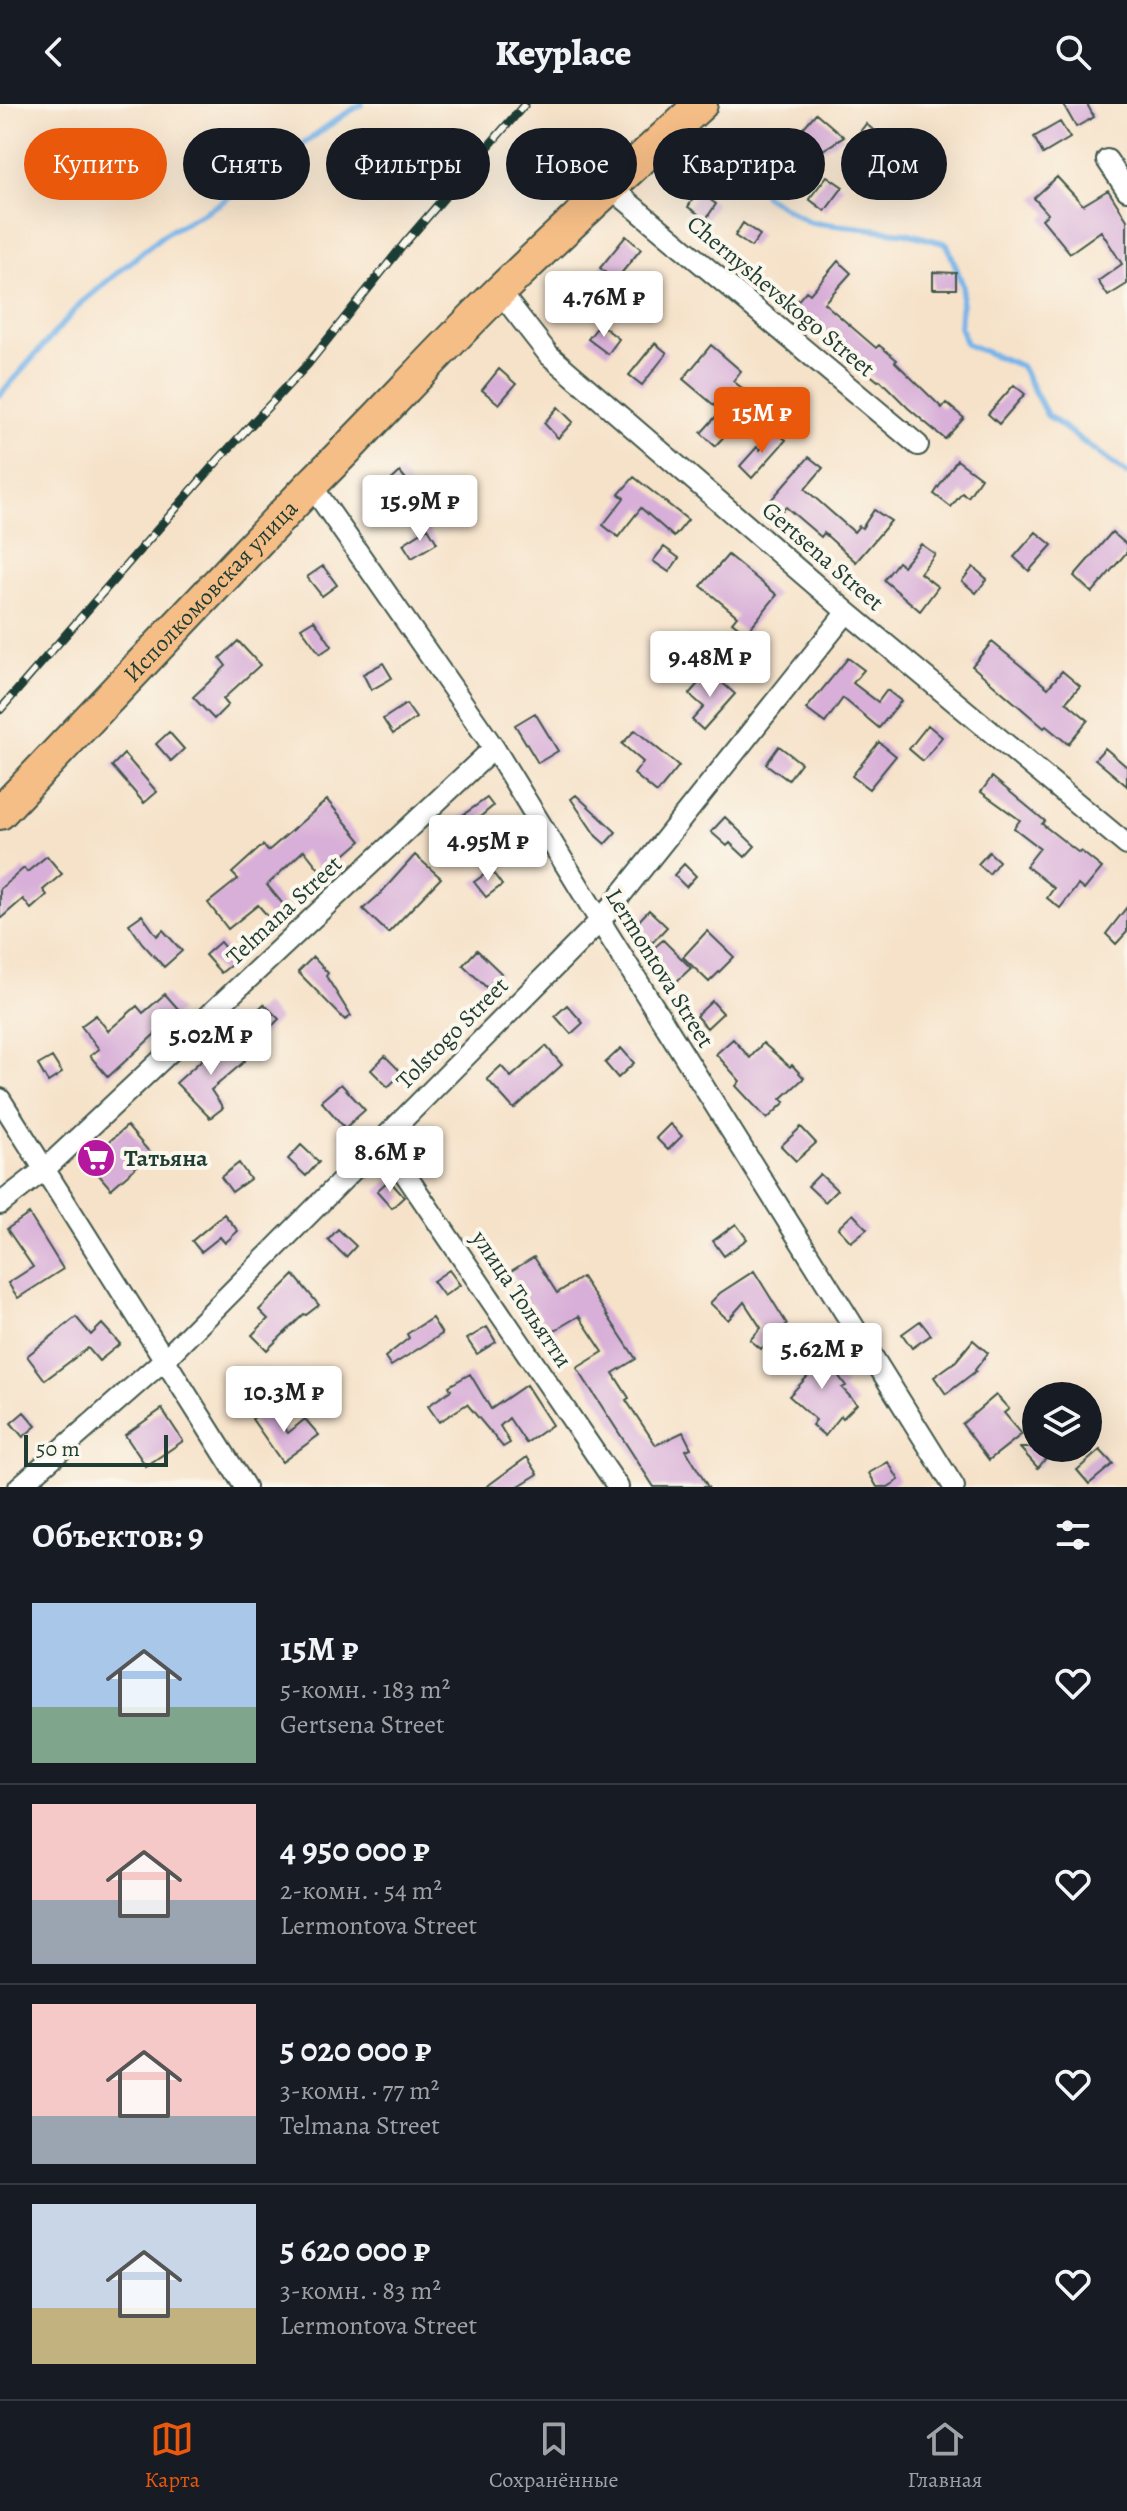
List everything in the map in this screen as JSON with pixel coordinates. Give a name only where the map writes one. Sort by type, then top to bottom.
[{"type":"main road","name":"Исполкомовская улица","points":[[637,162],[701,104]]},
{"type":"main road","name":"Исполкомовская улица","points":[[0,813],[311,485],[500,292],[596,200]]},
{"type":"street","points":[[1107,160],[1127,190]]},
{"type":"street","name":"Chernyshevskogo Street","points":[[626,200],[918,445]]},
{"type":"street","name":"Gertsena Street","points":[[500,292],[549,355],[847,612],[1127,845]]},
{"type":"street","name":"Lermontova Street","points":[[311,485],[494,748],[954,1487]]},
{"type":"street","name":"Tolstogo Street","points":[[19,1487],[165,1359],[600,921],[847,612]]},
{"type":"street","name":"Telmana Street","points":[[0,1204],[45,1169],[494,748]]},
{"type":"street","points":[[0,1099],[245,1487]]},
{"type":"street","name":"улица Тольятти","points":[[382,1140],[618,1487]]},
{"type":"building","points":[[1063,104],[1087,104],[1094,117],[1076,127]]},
{"type":"building","points":[[816,113],[841,134],[841,139],[825,149],[825,128],[803,128]]},
{"type":"building","points":[[1060,122],[1070,138],[1043,154],[1034,137]]},
{"type":"building","points":[[827,176],[841,186],[841,190],[825,211],[810,200],[825,200]]},
{"type":"building","points":[[1057,177],[1083,205],[1108,190],[1127,220],[1127,284],[1108,296],[1098,281],[1122,264],[1101,231],[1070,253],[1042,219],[1048,214],[1034,198]]},
{"type":"building","points":[[692,200],[710,200],[716,204],[706,219],[688,207]]},
{"type":"building","points":[[743,223],[760,235],[751,247],[735,236]]},
{"type":"building","points":[[626,236],[641,249],[615,281],[600,268]]},
{"type":"building","points":[[838,261],[851,273],[824,303],[876,348],[879,345],[897,360],[895,362],[942,408],[946,403],[964,418],[945,439],[880,380],[790,310],[806,291],[810,294]]},
{"type":"building","points":[[933,272],[956,273],[956,289],[933,289]]},
{"type":"building","points":[[600,324],[619,339],[608,354],[588,339]]},
{"type":"building","points":[[655,343],[667,353],[642,385],[629,375]]},
{"type":"building","points":[[711,345],[741,371],[733,381],[751,395],[729,423],[733,427],[715,446],[701,433],[721,411],[683,379]]},
{"type":"building","points":[[499,369],[516,384],[499,404],[482,390]]},
{"type":"building","points":[[1014,385],[1025,394],[999,424],[988,414]]},
{"type":"building","points":[[558,407],[573,422],[558,438],[544,423]]},
{"type":"building","points":[[774,431],[786,440],[752,478],[740,466],[757,447],[760,450]]},
{"type":"building","points":[[809,457],[823,468],[805,489],[854,532],[859,526],[862,528],[874,510],[891,521],[856,562],[824,533],[821,537],[786,507],[783,510],[771,500]]},
{"type":"building","points":[[957,460],[981,478],[968,497],[962,493],[951,507],[934,494]]},
{"type":"building","points":[[400,472],[410,484],[391,502],[396,507],[384,517],[369,501]]},
{"type":"building","points":[[634,477],[688,520],[674,537],[641,508],[618,537],[603,525],[624,498],[619,494]]},
{"type":"building","points":[[428,528],[437,543],[412,558],[403,544]]},
{"type":"building","points":[[1036,532],[1052,545],[1029,571],[1014,557]]},
{"type":"building","points":[[1112,532],[1127,545],[1127,552],[1092,593],[1074,576]]},
{"type":"building","points":[[921,544],[935,554],[920,573],[938,587],[920,611],[884,580],[898,562],[903,566]]},
{"type":"building","points":[[664,547],[679,558],[669,572],[653,561]]},
{"type":"building","points":[[728,555],[777,595],[746,633],[732,622],[737,616],[701,586]]},
{"type":"building","points":[[323,566],[337,585],[322,596],[307,577]]},
{"type":"building","points":[[973,567],[987,579],[976,593],[962,581]]},
{"type":"building","points":[[314,620],[332,646],[320,654],[301,628]]},
{"type":"building","points":[[238,641],[260,665],[223,699],[228,705],[214,719],[193,697],[226,666],[220,658]]},
{"type":"building","points":[[992,642],[1048,688],[1062,671],[1080,686],[1066,702],[1088,720],[1068,744],[1046,726],[1044,728],[972,666]]},
{"type":"building","points":[[848,658],[864,670],[853,683],[878,702],[887,690],[901,701],[879,728],[843,698],[825,723],[806,709]]},
{"type":"building","points":[[383,663],[392,678],[371,690],[363,674]]},
{"type":"building","points":[[709,671],[735,694],[703,730],[692,720],[704,707],[689,694]]},
{"type":"building","points":[[406,704],[416,718],[393,734],[383,719]]},
{"type":"building","points":[[535,713],[558,751],[538,763],[515,725]]},
{"type":"building","points":[[928,725],[942,737],[923,761],[909,749]]},
{"type":"building","points":[[635,730],[679,766],[657,793],[634,774],[643,762],[622,744]]},
{"type":"building","points":[[169,732],[184,749],[171,761],[156,744]]},
{"type":"building","points":[[879,742],[896,756],[869,789],[852,776]]},
{"type":"building","points":[[779,746],[801,763],[788,780],[766,764]]},
{"type":"building","points":[[1105,748],[1127,767],[1127,786],[1095,759]]},
{"type":"building","points":[[124,754],[157,792],[144,803],[112,766]]},
{"type":"building","points":[[992,777],[1045,821],[1042,824],[1102,868],[1084,890],[1078,885],[1060,908],[1047,898],[1054,888],[1026,866],[1040,848],[1014,828],[1020,820],[981,792]]},
{"type":"building","points":[[576,795],[616,832],[605,844],[571,799]]},
{"type":"building","points":[[487,798],[493,806],[480,817],[483,823],[464,835],[462,832],[446,846],[436,834]]},
{"type":"building","points":[[327,800],[361,841],[323,874],[304,850],[267,885],[288,910],[273,922],[258,905],[228,929],[208,903],[238,879],[232,873],[263,845],[268,851]]},
{"type":"building","points":[[725,817],[755,846],[745,857],[711,832]]},
{"type":"building","points":[[989,852],[999,861],[989,874],[978,864]]},
{"type":"building","points":[[415,855],[441,878],[388,933],[363,909]]},
{"type":"building","points":[[47,856],[62,874],[43,890],[47,895],[31,909],[23,899],[0,919],[0,889],[24,868],[27,872]]},
{"type":"building","points":[[684,864],[696,876],[686,887],[674,875]]},
{"type":"building","points":[[491,870],[502,885],[486,897],[474,882]]},
{"type":"building","points":[[1127,907],[1127,932],[1116,944],[1106,934]]},
{"type":"building","points":[[649,910],[667,927],[652,943],[634,926]]},
{"type":"building","points":[[142,915],[157,936],[163,930],[182,951],[164,967],[129,924]]},
{"type":"building","points":[[707,931],[734,957],[709,982],[683,957]]},
{"type":"building","points":[[663,940],[691,968],[676,982],[648,953]]},
{"type":"building","points":[[220,942],[236,961],[221,973],[205,955]]},
{"type":"building","points":[[477,950],[501,973],[487,988],[463,965]]},
{"type":"building","points":[[313,957],[328,973],[326,976],[351,1016],[345,1020],[298,972]]},
{"type":"building","points":[[165,994],[180,1011],[108,1077],[90,1056],[99,1049],[81,1026],[96,1015],[108,1031],[137,1006],[143,1013]]},
{"type":"building","points":[[712,1001],[723,1013],[707,1028],[696,1016]]},
{"type":"building","points":[[264,1004],[279,1019],[262,1036],[247,1020]]},
{"type":"building","points":[[567,1005],[583,1023],[571,1034],[555,1016]]},
{"type":"building","points":[[226,1038],[245,1061],[211,1090],[223,1108],[210,1118],[176,1083]]},
{"type":"building","points":[[733,1039],[750,1058],[763,1043],[804,1078],[781,1099],[785,1102],[767,1119],[736,1086],[740,1081],[716,1054]]},
{"type":"building","points":[[546,1046],[562,1065],[514,1109],[487,1079],[501,1066],[511,1077]]},
{"type":"building","points":[[621,1048],[634,1063],[618,1078],[605,1063]]},
{"type":"building","points":[[385,1056],[402,1073],[388,1087],[371,1070]]},
{"type":"building","points":[[52,1057],[62,1073],[48,1082],[38,1065]]},
{"type":"building","points":[[341,1084],[365,1110],[345,1128],[321,1101]]},
{"type":"building","points":[[670,1124],[682,1136],[668,1150],[656,1138]]},
{"type":"building","points":[[127,1126],[151,1154],[111,1189],[87,1161]]},
{"type":"building","points":[[801,1127],[816,1143],[796,1161],[781,1146]]},
{"type":"building","points":[[301,1145],[319,1162],[306,1176],[288,1159]]},
{"type":"building","points":[[239,1163],[250,1179],[232,1192],[221,1177]]},
{"type":"building","points":[[820,1174],[837,1190],[825,1202],[808,1186]]},
{"type":"building","points":[[389,1180],[404,1197],[392,1208],[377,1191]]},
{"type":"building","points":[[29,1214],[63,1269],[18,1298],[8,1283],[33,1267],[7,1229]]},
{"type":"building","points":[[224,1214],[238,1231],[225,1243],[220,1237],[201,1252],[192,1241]]},
{"type":"building","points":[[853,1214],[867,1229],[851,1242],[838,1228]]},
{"type":"building","points":[[736,1224],[747,1239],[724,1256],[713,1241]]},
{"type":"building","points":[[338,1229],[356,1246],[346,1257],[328,1240]]},
{"type":"building","points":[[534,1257],[557,1293],[582,1277],[636,1359],[613,1373],[629,1398],[626,1400],[656,1445],[683,1432],[691,1448],[686,1450],[708,1487],[654,1487],[577,1368],[603,1352],[579,1316],[550,1333],[532,1303],[525,1308],[516,1294],[522,1289],[511,1271]]},
{"type":"building","points":[[449,1270],[460,1285],[444,1296],[433,1281]]},
{"type":"building","points":[[754,1271],[787,1324],[761,1349],[750,1340],[761,1328],[744,1302],[728,1320],[710,1303]]},
{"type":"building","points":[[294,1275],[319,1305],[304,1314],[267,1350],[252,1335],[268,1319],[259,1310]]},
{"type":"building","points":[[76,1317],[91,1335],[102,1324],[120,1344],[99,1361],[88,1348],[45,1380],[27,1356]]},
{"type":"building","points":[[432,1318],[442,1334],[391,1366],[385,1357],[409,1338],[407,1334]]},
{"type":"building","points":[[920,1321],[931,1335],[912,1348],[902,1334]]},
{"type":"building","points":[[487,1327],[496,1342],[477,1354],[467,1339]]},
{"type":"building","points":[[973,1340],[988,1353],[976,1371],[946,1394],[934,1377],[956,1361]]},
{"type":"building","points":[[815,1344],[846,1386],[842,1388],[857,1404],[843,1418],[841,1416],[825,1436],[812,1425],[816,1420],[789,1396],[809,1375],[796,1358]]},
{"type":"building","points":[[470,1374],[491,1409],[526,1385],[552,1425],[526,1443],[509,1418],[500,1426],[510,1443],[503,1447],[467,1404],[439,1422],[428,1406],[451,1390],[449,1386]]},
{"type":"building","points":[[996,1395],[1009,1409],[1004,1413],[1022,1434],[989,1460],[962,1424]]},
{"type":"building","points":[[269,1407],[288,1433],[305,1419],[319,1435],[282,1462],[252,1419]]},
{"type":"building","points":[[162,1409],[183,1441],[146,1466],[125,1435]]},
{"type":"building","points":[[24,1412],[36,1426],[23,1437],[11,1423]]},
{"type":"building","points":[[1102,1452],[1113,1464],[1089,1484],[1077,1470],[1086,1462],[1102,1462]]},
{"type":"building","points":[[527,1457],[538,1474],[517,1487],[486,1487]]},
{"type":"building","points":[[888,1462],[899,1480],[888,1487],[877,1487],[869,1473]]},
{"type":"waterway","points":[[0,395],[80,304],[163,235],[219,204],[362,104]]},
{"type":"waterway","points":[[772,200],[809,222],[906,233],[947,244],[963,286],[960,326],[966,344],[1021,366],[1047,415],[1127,474]]},
{"type":"railway","points":[[0,710],[220,458],[308,364],[404,244],[525,104]]},
{"type":"place","name":"Татьяна","points":[[96,1158]]}]
